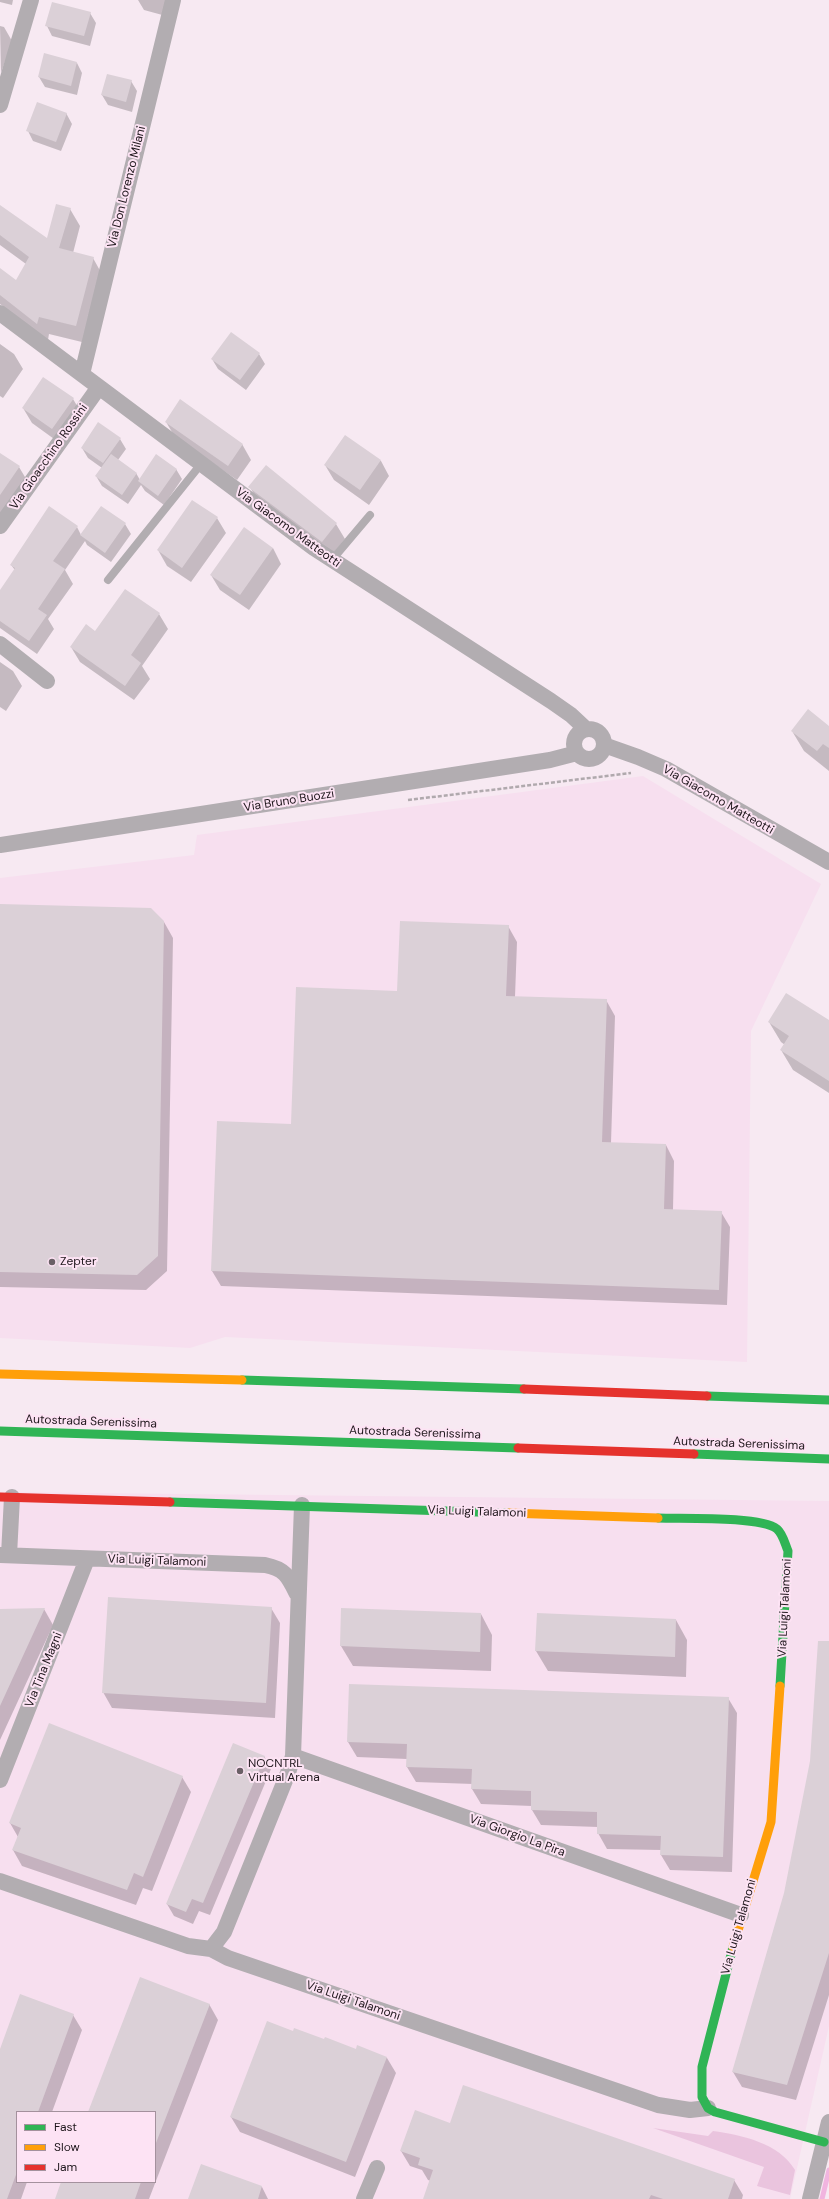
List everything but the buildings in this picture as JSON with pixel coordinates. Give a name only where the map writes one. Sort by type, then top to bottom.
[{"type":"main road","points":[[0,1374],[301,1380],[829,1400]]},
{"type":"main road","name":"Autostrada Serenissima","points":[[0,1431],[829,1459]]},
{"type":"main road","name":"Via Luigi Talamoni","points":[[6,1497],[302,1505],[759,1522],[776,1527],[783,1534],[788,1551],[771,1822],[741,1915],[702,2067],[702,2097],[708,2108],[715,2112],[780,2128],[824,2142]]},
{"type":"street","points":[[0,105],[31,0]]},
{"type":"street","name":"Via Don Lorenzo Milani","points":[[82,374],[173,0]]},
{"type":"street","name":"Via Giacomo Matteotti","points":[[0,313],[332,560],[571,715],[586,729],[600,733],[604,745],[666,769],[829,862]]},
{"type":"street","name":"Via Gioacchino Rossini","points":[[0,526],[98,387]]},
{"type":"street","points":[[0,644],[47,681]]},
{"type":"street","points":[[586,729],[579,733],[575,739],[574,746],[577,753],[585,759],[594,759],[601,754],[604,745]]},
{"type":"street","name":"Via Bruno Buozzi","points":[[0,845],[534,763],[577,753]]},
{"type":"street","name":"Via Luigi Talamoni","points":[[6,1497],[5,1555],[265,1565],[279,1568],[289,1578],[297,1594]]},
{"type":"street","points":[[211,1949],[224,1932],[288,1773],[293,1756],[297,1594],[302,1505]]},
{"type":"street","name":"Via Tina Magni","points":[[0,1780],[87,1559]]},
{"type":"street","name":"Via Giorgio La Pira","points":[[293,1756],[741,1915]]},
{"type":"street","name":"Via Luigi Talamoni","points":[[0,1881],[188,1946],[211,1949],[228,1958],[658,2105],[690,2110],[708,2108]]},
{"type":"street","points":[[810,2199],[829,2122]]},
{"type":"street","points":[[364,2199],[377,2168]]},
{"type":"lane","points":[[108,580],[201,464]]},
{"type":"lane","points":[[332,560],[370,515]]},
{"type":"shaded area","points":[[643,776],[821,884],[751,1031],[747,1362],[225,1337],[190,1348],[0,1338],[0,878],[194,855],[197,835]]},
{"type":"shaded area","points":[[0,1492],[829,1501],[829,2026],[790,2199],[0,2199]]},
{"type":"shaded area","points":[[653,2128],[708,2136],[713,2131],[747,2138],[770,2147],[780,2153],[795,2170],[790,2195],[757,2186],[764,2167]]},
{"type":"waterway","points":[[822,2199],[829,2170]]},
{"type":"traffic: fast","points":[[242,1380],[524,1389]]},
{"type":"traffic: fast","points":[[707,1396],[829,1400]]},
{"type":"traffic: fast","points":[[0,1431],[518,1448]]},
{"type":"traffic: fast","points":[[694,1454],[829,1459]]},
{"type":"traffic: fast","points":[[170,1502],[508,1513]]},
{"type":"traffic: fast","points":[[658,1518],[738,1520],[768,1525],[779,1531],[788,1551],[780,1686]]},
{"type":"traffic: fast","points":[[733,1947],[702,2067],[702,2097],[708,2108],[715,2112],[824,2142]]},
{"type":"traffic: slow","points":[[0,1374],[242,1380]]},
{"type":"traffic: slow","points":[[508,1513],[658,1518]]},
{"type":"traffic: slow","points":[[733,1947],[771,1822],[780,1686]]},
{"type":"traffic: jam","points":[[524,1389],[707,1396]]},
{"type":"traffic: jam","points":[[518,1448],[694,1454]]},
{"type":"traffic: jam","points":[[0,1497],[170,1502]]},
{"type":"place","name":"Zepter","points":[[52,1262]]},
{"type":"place","name":"NOCNTRL Virtual Arena","points":[[240,1771]]}]
